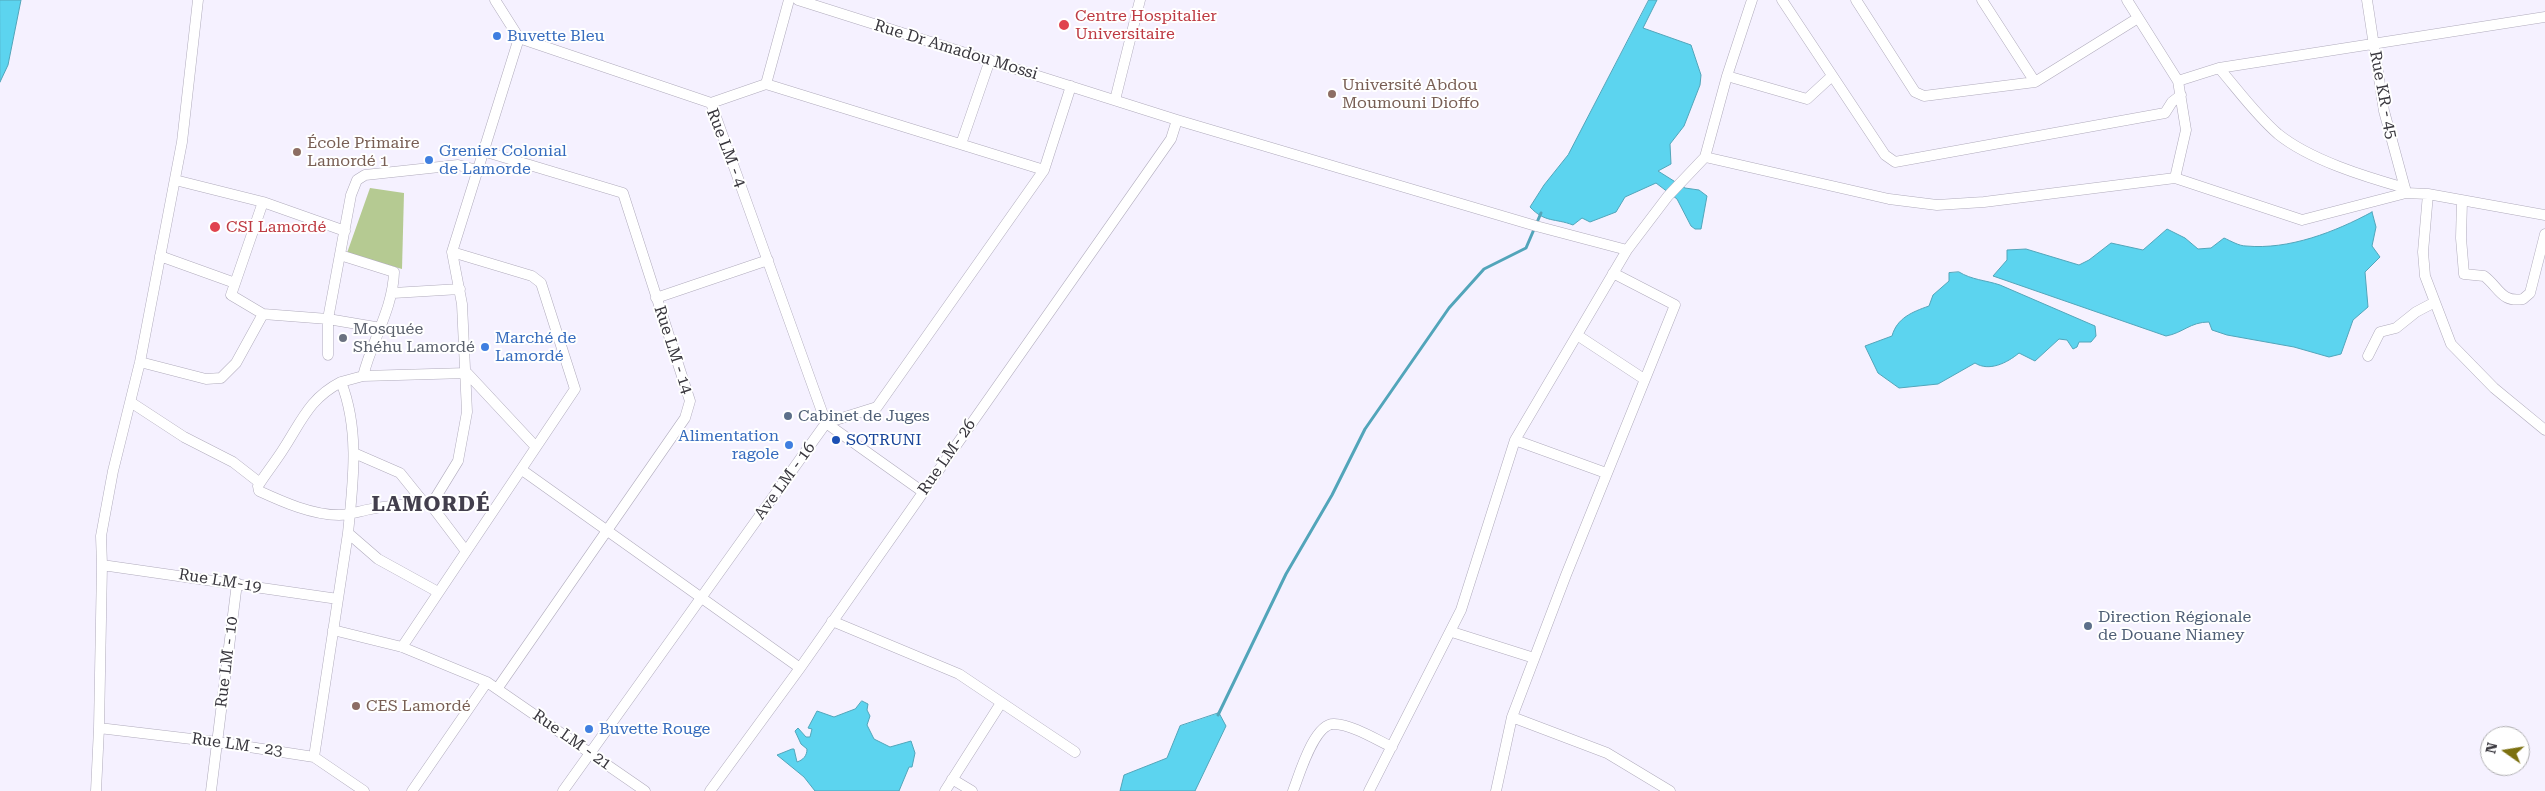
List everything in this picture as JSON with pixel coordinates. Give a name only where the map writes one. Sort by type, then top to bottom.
[{"type":"street","points":[[96,791],[102,565],[100,542],[103,518],[117,452],[132,403],[182,142],[198,0]]},
{"type":"street","points":[[495,0],[519,38],[452,252],[460,289],[467,373],[467,412],[458,461],[428,504],[337,515],[300,508],[259,491],[260,483],[303,417],[318,398],[342,382],[363,376],[467,373],[536,447]]},
{"type":"street","points":[[766,84],[789,0]]},
{"type":"street","name":"Rue Dr Amadou Mossi","points":[[798,0],[1177,120],[1531,224],[1627,250]]},
{"type":"street","points":[[1115,100],[1140,0]]},
{"type":"street","points":[[1369,791],[1452,632],[1461,610],[1515,440],[1627,250],[1668,196],[1705,157],[1727,76],[1752,0]]},
{"type":"street","points":[[1782,0],[1885,156],[1896,162],[2165,113],[2172,102],[2181,95]]},
{"type":"street","points":[[1856,0],[1919,95],[2034,82],[2138,18]]},
{"type":"street","points":[[1982,0],[2034,82]]},
{"type":"street","points":[[2127,0],[2178,81],[2186,130],[2175,178]]},
{"type":"street","name":"Rue KR - 45","points":[[2367,0],[2389,133],[2406,190]]},
{"type":"street","points":[[2178,81],[2219,68],[2545,17]]},
{"type":"street","name":"Rue LM - 4","points":[[519,38],[711,103],[826,424]]},
{"type":"street","points":[[961,144],[990,60]]},
{"type":"street","points":[[2219,68],[2272,128],[2286,139],[2346,170],[2406,190],[2545,215]]},
{"type":"street","points":[[1727,76],[1807,99],[1832,76]]},
{"type":"street","points":[[711,103],[766,84],[1044,170]]},
{"type":"street","points":[[826,424],[877,407],[1044,170],[1071,86]]},
{"type":"street","name":"Rue LM- 26","points":[[710,791],[800,668],[1171,139],[1177,120]]},
{"type":"street","name":"Rue LM - 14","points":[[483,151],[623,194],[690,406],[685,418],[497,689]]},
{"type":"street","points":[[1705,157],[1889,199],[1937,205],[1984,202],[2175,178],[2302,220],[2406,190]]},
{"type":"street","points":[[328,355],[328,319],[355,183],[360,177],[458,165],[477,170]]},
{"type":"street","points":[[175,180],[263,202],[345,231]]},
{"type":"street","points":[[2428,194],[2423,252],[2425,276],[2445,332],[2455,349],[2494,388],[2545,430]]},
{"type":"street","points":[[2462,201],[2461,238],[2464,274],[2486,277],[2501,295],[2507,298],[2523,299],[2530,293],[2545,234]]},
{"type":"street","points":[[263,202],[231,295],[263,314],[328,319],[381,328]]},
{"type":"street","points":[[402,647],[575,388],[541,282],[532,276],[452,252]]},
{"type":"street","points":[[340,255],[394,272],[393,293],[381,328],[368,356],[363,376]]},
{"type":"street","points":[[160,256],[235,283]]},
{"type":"street","points":[[656,298],[768,260]]},
{"type":"street","points":[[1496,791],[1512,717],[1606,473],[1676,305],[1613,273]]},
{"type":"street","points":[[393,293],[460,289]]},
{"type":"street","points":[[2368,356],[2380,332],[2396,328],[2416,312],[2435,302]]},
{"type":"street","points":[[140,362],[206,379],[221,378],[236,363],[263,314]]},
{"type":"street","points":[[1577,335],[1644,379]]},
{"type":"street","points":[[314,757],[350,513],[354,453],[350,408],[342,382]]},
{"type":"street","points":[[132,403],[184,437],[233,462],[260,483]]},
{"type":"street","points":[[826,424],[923,492]]},
{"type":"street","name":"Ave LM - 16","points":[[563,791],[826,424]]},
{"type":"street","points":[[1515,440],[1606,473]]},
{"type":"street","points":[[354,453],[400,474],[428,504],[465,550]]},
{"type":"street","points":[[522,470],[702,596],[800,668]]},
{"type":"street","points":[[348,533],[378,559],[438,592]]},
{"type":"street","name":"Rue LM-19","points":[[102,565],[338,599]]},
{"type":"street","name":"Rue LM - 10","points":[[210,791],[237,583]]},
{"type":"street","points":[[832,621],[947,668],[1075,752]]},
{"type":"street","name":"Rue LM - 21","points":[[333,630],[402,647],[487,682],[645,791]]},
{"type":"street","points":[[1452,632],[1534,658]]},
{"type":"street","points":[[412,791],[487,682]]},
{"type":"street","points":[[945,791],[1002,703]]},
{"type":"street","points":[[1512,717],[1607,753],[1670,791]]},
{"type":"street","points":[[1293,791],[1314,739],[1327,725],[1333,724],[1350,728],[1392,747]]},
{"type":"street","name":"Rue LM - 23","points":[[99,728],[217,742],[314,757],[364,791]]},
{"type":"street","points":[[952,779],[972,791]]},
{"type":"green space","points":[[370,188],[404,193],[402,269],[347,253]]},
{"type":"water","points":[[0,0],[21,0],[8,65],[0,82]]},
{"type":"water","points":[[1649,0],[1657,0],[1643,28],[1691,45],[1701,75],[1700,85],[1684,126],[1670,144],[1671,164],[1658,171],[1685,188],[1699,190],[1707,196],[1701,229],[1695,229],[1691,226],[1677,199],[1656,183],[1625,197],[1616,212],[1590,222],[1582,218],[1573,225],[1545,218],[1530,207],[1544,185],[1568,155]]},
{"type":"water","points":[[2372,212],[2376,227],[2372,246],[2380,257],[2365,272],[2368,307],[2353,320],[2341,354],[2329,357],[2294,347],[2227,335],[2212,330],[2209,322],[2202,322],[2166,336],[1993,276],[2007,260],[2007,250],[2026,249],[2079,265],[2089,260],[2111,243],[2143,250],[2167,229],[2185,238],[2198,249],[2211,248],[2224,238],[2243,246],[2262,247],[2295,242],[2327,233]]},
{"type":"water","points":[[1959,272],[2000,285],[2095,326],[2096,336],[2091,342],[2079,342],[2077,347],[2073,349],[2067,340],[2059,339],[2035,361],[2019,353],[1998,365],[1986,367],[1975,363],[1938,384],[1899,388],[1878,373],[1865,346],[1892,336],[1901,320],[1911,313],[1929,306],[1933,295],[1949,281],[1949,273]]},
{"type":"water","points":[[862,701],[868,704],[867,710],[870,716],[867,725],[874,739],[890,747],[911,741],[915,753],[912,767],[909,767],[899,791],[815,791],[804,777],[777,755],[794,749],[797,762],[801,760],[805,756],[807,749],[801,744],[795,731],[798,728],[806,737],[810,737],[812,729],[808,728],[817,711],[834,717],[855,709]]},
{"type":"water","points":[[1219,713],[1226,726],[1195,791],[1120,791],[1124,775],[1167,758],[1180,726]]},
{"type":"waterway","points":[[1218,715],[1286,574],[1332,495],[1365,429],[1449,308],[1484,269],[1526,248],[1541,213]]},
{"type":"place","name":"Centre Hospitalier Universitaire","points":[[1064,25]]},
{"type":"place","name":"Buvette Bleu","points":[[497,36]]},
{"type":"place","name":"Université Abdou Moumouni Dioffo","points":[[1332,94]]},
{"type":"place","name":"École Primaire Lamordé 1","points":[[297,152]]},
{"type":"place","name":"Grenier Colonial de Lamorde","points":[[429,160]]},
{"type":"place","name":"CSI Lamordé","points":[[215,227]]},
{"type":"place","name":"Mosquée Shéhu Lamordé","points":[[343,338]]},
{"type":"place","name":"Marché de Lamordé","points":[[485,347]]},
{"type":"place","name":"Cabinet de Juges","points":[[788,416]]},
{"type":"place","name":"SOTRUNI","points":[[836,440]]},
{"type":"place","name":"Alimentation ragole","points":[[789,445]]},
{"type":"place","name":"Direction Régionale de Douane Niamey","points":[[2088,626]]},
{"type":"place","name":"CES Lamordé","points":[[356,706]]},
{"type":"place","name":"Buvette Rouge","points":[[589,729]]},
{"type":"district","name":"LAMORDÉ","points":[[431,505]]}]
